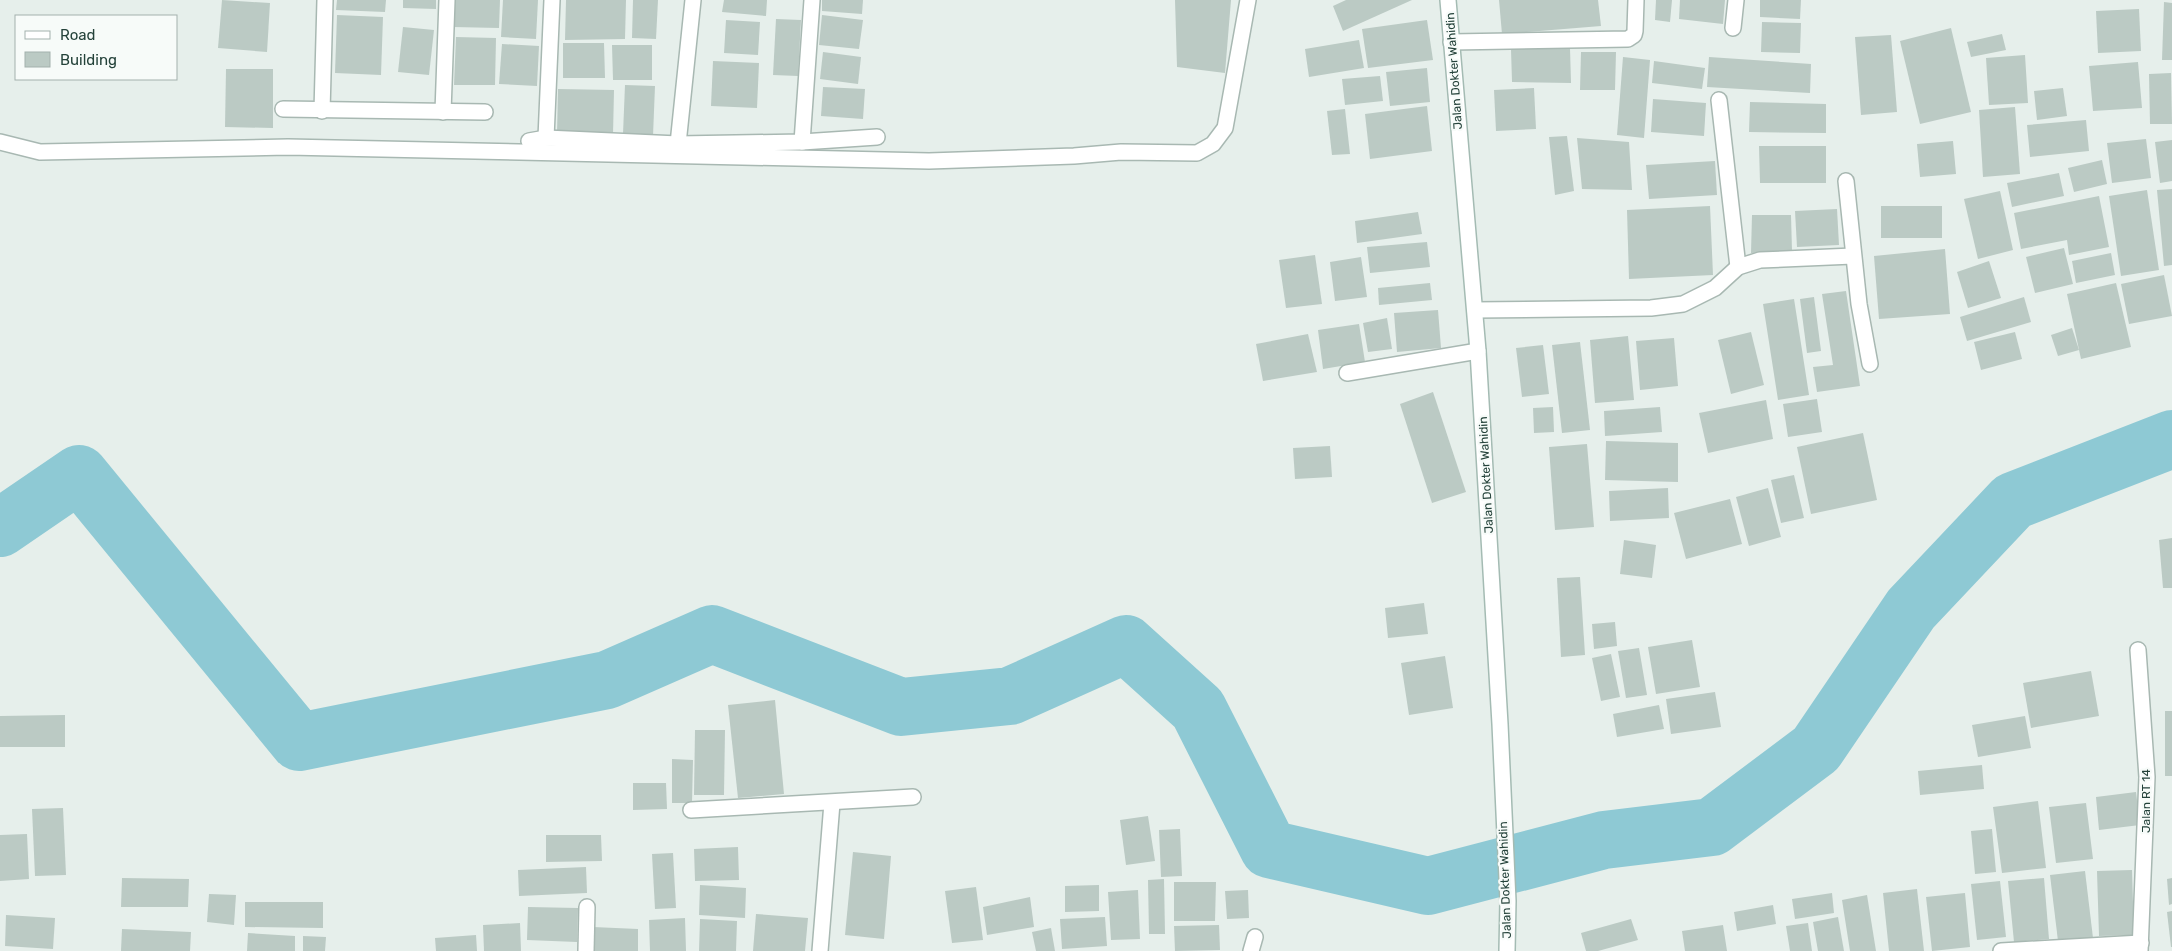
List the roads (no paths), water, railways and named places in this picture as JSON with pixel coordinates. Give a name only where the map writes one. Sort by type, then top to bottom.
[{"type":"street","points":[[322,111],[325,0]]},
{"type":"street","points":[[443,112],[447,0]]},
{"type":"street","points":[[546,138],[552,0]]},
{"type":"street","points":[[678,144],[693,0]]},
{"type":"street","points":[[802,142],[812,0]]},
{"type":"street","points":[[0,142],[40,152],[288,147],[929,161],[1074,156],[1121,152],[1197,153],[1213,144],[1225,128],[1248,0]]},
{"type":"street","name":"Jalan Dokter Wahidin","points":[[1448,0],[1478,352],[1500,724],[1508,901],[1507,951]]},
{"type":"street","points":[[1451,42],[1628,39],[1634,35],[1636,30],[1636,0]]},
{"type":"street","points":[[1733,28],[1736,0]]},
{"type":"street","points":[[1719,100],[1738,267]]},
{"type":"street","points":[[283,109],[485,112]]},
{"type":"street","points":[[529,141],[546,138],[678,144],[802,142],[877,137]]},
{"type":"street","points":[[1846,181],[1859,304],[1870,364]]},
{"type":"street","points":[[1475,310],[1651,308],[1683,304],[1715,288],[1738,267],[1760,260],[1853,256]]},
{"type":"street","points":[[1347,373],[1478,352]]},
{"type":"street","name":"Jalan RT 14","points":[[2138,650],[2147,777],[2140,947]]},
{"type":"street","points":[[691,810],[913,797]]},
{"type":"street","points":[[820,951],[832,803]]},
{"type":"street","points":[[586,951],[587,907]]},
{"type":"street","points":[[2000,951],[2140,947]]},
{"type":"waterway","points":[[0,528],[79,474],[299,742],[607,680],[712,634],[901,707],[1010,696],[1126,644],[1198,709],[1269,849],[1428,886],[1604,840],[1712,827],[1816,749],[1911,609],[2013,501],[2172,439]]}]
